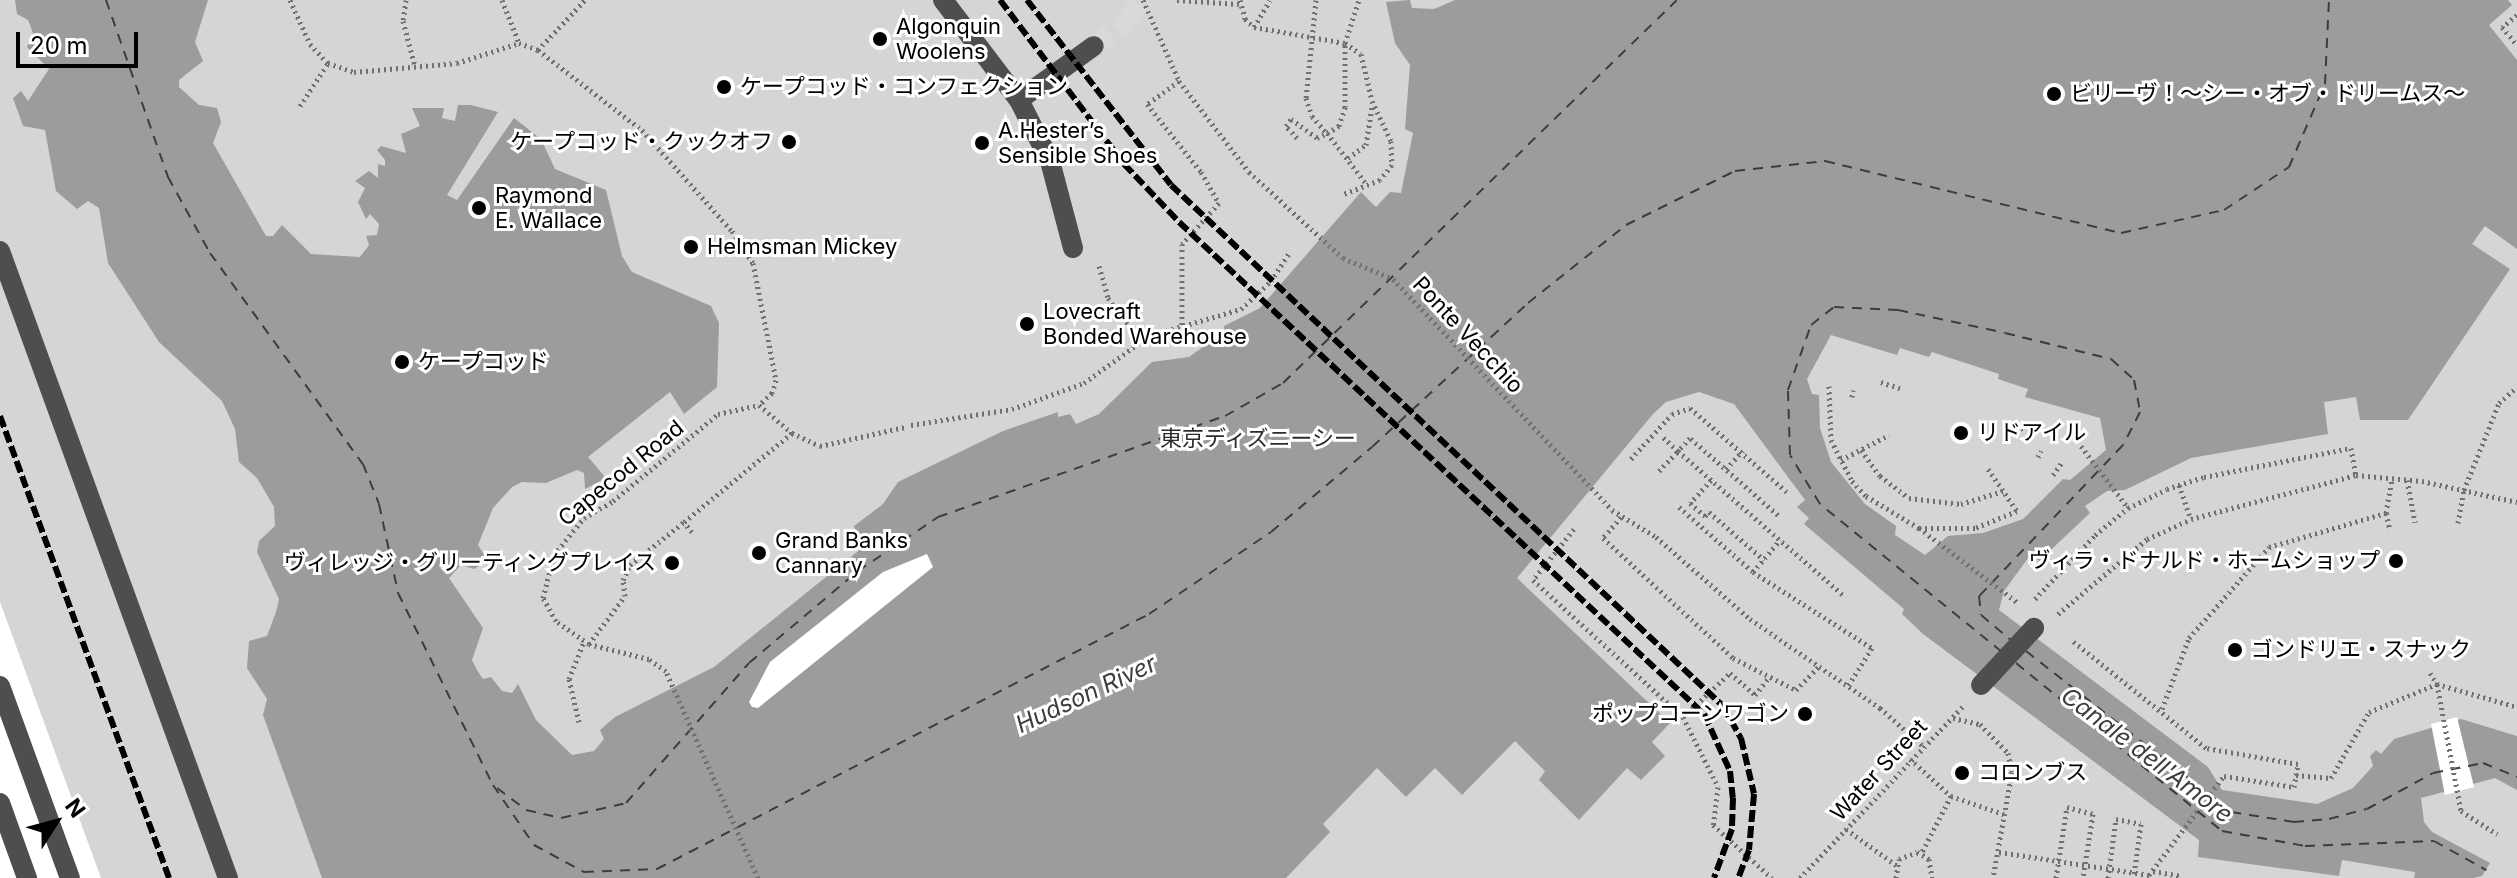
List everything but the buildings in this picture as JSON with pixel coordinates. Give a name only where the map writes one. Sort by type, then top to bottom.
[{"type":"street","points":[[943,0],[1019,100],[1050,161],[1073,248]]},
{"type":"street","points":[[1019,100],[1094,46]]},
{"type":"street","points":[[0,251],[228,878]]},
{"type":"street","points":[[1981,685],[2040,626]]},
{"type":"street","points":[[0,686],[70,878]]},
{"type":"street","points":[[0,803],[27,878]]},
{"type":"path","points":[[290,0],[292,11],[328,63],[354,72],[457,63],[519,43],[538,50],[642,130],[732,231],[753,263],[776,380],[772,393],[759,405],[792,433],[820,446],[908,426],[1012,409],[1049,397],[1104,372],[1141,341],[1229,316],[1251,300],[1289,253]]},
{"type":"path","points":[[406,0],[403,21],[415,66]]},
{"type":"path","points":[[502,0],[519,43]]},
{"type":"path","points":[[538,50],[585,0]]},
{"type":"path","name":"Ponte Vecchio","points":[[1143,0],[1179,81],[1249,172],[1343,258],[1393,279],[1621,517],[1656,537],[1750,619],[1848,686],[1922,745]]},
{"type":"path","points":[[1177,0],[1240,2],[1254,27],[1308,40],[1345,43],[1361,54],[1372,101],[1391,141],[1392,165],[1380,180],[1365,182],[1343,194]]},
{"type":"path","points":[[1254,27],[1270,0]]},
{"type":"path","points":[[1316,0],[1308,40],[1306,98],[1312,116],[1365,182]]},
{"type":"path","points":[[1297,138],[1286,126],[1291,119],[1317,138],[1339,126],[1345,107],[1345,43],[1359,0]]},
{"type":"path","points":[[2517,15],[2502,27],[2517,45]]},
{"type":"path","points":[[300,106],[328,63]]},
{"type":"path","points":[[1179,81],[1147,104],[1219,203],[1182,244],[1182,328]]},
{"type":"path","points":[[1348,158],[1366,145],[1372,101]]},
{"type":"path","points":[[1073,248],[1093,246],[1108,298],[1141,341]]},
{"type":"path","points":[[1881,382],[1902,389]]},
{"type":"path","points":[[1829,386],[1828,425],[1841,460],[1866,496],[1919,528],[2040,626],[2147,539],[2191,519],[2356,475],[2407,480],[2517,502]]},
{"type":"path","points":[[2458,523],[2464,490],[2499,403],[2517,387]]},
{"type":"path","name":"Capecod Road","points":[[758,878],[666,671],[649,659],[604,652],[586,643],[556,621],[543,598],[545,574],[567,535],[718,414],[759,405]]},
{"type":"path","points":[[1631,459],[1672,414],[1690,408],[1787,492]]},
{"type":"path","points":[[2004,423],[2024,429]]},
{"type":"path","points":[[579,722],[569,679],[586,643],[625,596],[623,580],[630,565],[792,433]]},
{"type":"path","points":[[1841,460],[1889,435]]},
{"type":"path","points":[[1663,437],[1843,595]]},
{"type":"path","points":[[1659,471],[1690,438],[1778,515]]},
{"type":"path","points":[[2081,446],[2128,508]]},
{"type":"path","points":[[2044,588],[2128,508],[2179,485],[2351,448],[2356,475]]},
{"type":"path","points":[[1861,450],[1880,476],[1909,498],[1961,504],[2003,491]]},
{"type":"path","points":[[1726,469],[1743,451]]},
{"type":"path","points":[[2053,475],[2062,462]]},
{"type":"path","points":[[1919,528],[1947,530],[1997,523],[2017,511],[1988,469]]},
{"type":"path","points":[[2390,531],[2386,513],[2392,479]]},
{"type":"path","points":[[1711,480],[1690,503],[1705,516],[1709,512],[1764,560]]},
{"type":"path","points":[[2407,480],[2415,522]]},
{"type":"path","points":[[2179,485],[2191,519]]},
{"type":"path","points":[[1679,507],[1753,572],[1872,648],[1848,686]]},
{"type":"path","points":[[2162,709],[2189,638],[2269,547],[2386,513]]},
{"type":"path","points":[[1621,517],[1603,538],[1733,658],[1768,679],[1796,690],[1818,667]]},
{"type":"path","points":[[684,522],[692,532]]},
{"type":"path","points":[[1574,529],[1533,580],[1683,717],[1718,787],[1713,825],[1772,878]]},
{"type":"path","points":[[1753,572],[1780,540]]},
{"type":"path","points":[[2073,641],[2162,709],[2206,748],[2298,764],[2294,787],[2224,776],[2153,871]]},
{"type":"path","points":[[1683,717],[1730,673],[1755,695],[1768,679]]},
{"type":"path","points":[[2430,673],[2437,684],[2439,710],[2461,811],[2497,834]]},
{"type":"path","points":[[2296,775],[2331,778],[2369,712],[2437,684],[2517,707]]},
{"type":"path","name":"Water Street","points":[[1800,878],[1981,685]]},
{"type":"path","points":[[1953,717],[1980,724],[2008,753],[2012,772],[1993,878]]},
{"type":"path","points":[[1910,759],[1951,796],[2007,811]]},
{"type":"path","points":[[1921,854],[1951,796]]},
{"type":"path","points":[[2056,878],[2067,807],[2093,814],[2083,878]]},
{"type":"path","points":[[2108,878],[2116,819],[2141,824],[2134,875]]},
{"type":"path","points":[[1846,829],[1896,865]]},
{"type":"path","points":[[1999,852],[2134,875],[2153,871],[2182,876]]},
{"type":"path","points":[[1896,878],[1896,865],[1905,854],[1921,854],[1932,864],[1932,878]]},
{"type":"green space","name":"東京ディズニーシー","points":[[0,0],[2517,0],[2517,878],[101,878],[0,602]]},
{"type":"water","points":[[15,0],[208,0],[195,42],[203,61],[179,80],[179,87],[199,105],[217,108],[221,122],[213,143],[266,236],[273,236],[282,225],[311,254],[360,257],[369,245],[366,236],[377,235],[379,224],[370,214],[366,219],[358,202],[365,188],[355,181],[369,171],[378,178],[378,164],[385,166],[385,160],[377,150],[381,146],[406,153],[401,134],[420,126],[412,108],[444,108],[442,118],[455,121],[458,105],[471,105],[498,112],[447,195],[457,200],[514,118],[541,139],[555,169],[606,190],[622,256],[632,272],[711,306],[719,323],[717,387],[684,414],[670,392],[588,457],[606,478],[585,489],[584,473],[577,470],[546,483],[522,482],[512,487],[493,508],[478,545],[488,561],[474,569],[461,565],[449,578],[483,628],[472,660],[483,679],[491,677],[502,691],[512,693],[518,684],[536,720],[572,755],[594,751],[604,739],[600,730],[615,717],[714,667],[862,548],[854,526],[883,504],[898,482],[1003,431],[1058,412],[1058,417],[1070,414],[1076,424],[1099,414],[1152,362],[1189,357],[1225,331],[1224,326],[1260,308],[1361,192],[1376,207],[1390,192],[1401,193],[1413,133],[1405,129],[1410,65],[1395,43],[1386,2],[1410,0],[1412,8],[1434,9],[1455,0],[2508,0],[2512,5],[2489,25],[2517,60],[2517,249],[2485,226],[2472,244],[2510,269],[2408,420],[2360,420],[2356,397],[2324,402],[2328,434],[2191,458],[2125,490],[2107,491],[2085,506],[2090,513],[2039,561],[2031,554],[2004,591],[1999,610],[2208,767],[2222,790],[2317,804],[2353,788],[2373,766],[2370,756],[2376,750],[2381,754],[2394,739],[2461,719],[2517,736],[2517,790],[2495,778],[2421,798],[2424,822],[2432,832],[2490,863],[2482,876],[2473,878],[2414,878],[2415,872],[2342,860],[2339,876],[2198,857],[2199,840],[1923,634],[1902,614],[1904,609],[1804,524],[1809,518],[1797,507],[1805,500],[1734,404],[1699,392],[1666,402],[1653,414],[1517,578],[1670,723],[1652,742],[1665,756],[1641,780],[1627,768],[1579,820],[1539,780],[1545,771],[1515,741],[1462,795],[1435,768],[1406,797],[1377,768],[1323,824],[1330,832],[1286,878],[322,878],[263,715],[267,699],[247,668],[249,641],[267,636],[279,599],[257,552],[259,541],[275,526],[274,507],[257,478],[239,462],[235,429],[222,401],[159,342],[108,263],[99,208],[88,201],[77,209],[56,191],[45,130],[23,126],[13,98],[21,91],[28,101],[49,69],[27,47],[33,33],[28,20],[17,14]],"holes":[[[1831,335],[1897,355],[1900,348],[1929,357],[1932,352],[1999,374],[1998,379],[2028,389],[2025,397],[2100,418],[2106,450],[2070,480],[2063,479],[2023,519],[1983,533],[1948,536],[1925,555],[1895,535],[1896,526],[1865,504],[1831,462],[1820,428],[1819,395],[1812,394],[1807,379]]]},
{"type":"pier","points":[[927,554],[933,567],[758,708],[752,707],[749,702],[770,662],[883,572]]},
{"type":"pier","points":[[2457,717],[2474,787],[2445,795],[2431,724]]},
{"type":"ferry route","points":[[106,0],[168,177],[210,253],[363,464],[379,504],[398,593],[493,785],[534,845],[584,872],[657,869],[1149,614],[1271,532],[1372,447],[1528,303],[1626,225],[1735,171],[1825,161],[2121,233],[2224,210],[2289,167],[2325,84],[2329,0]]},
{"type":"ferry route","points":[[497,788],[526,810],[561,818],[626,803],[749,663],[858,571],[938,517],[1225,416],[1283,383],[1677,0]]},
{"type":"ferry route","points":[[2002,652],[1820,504],[1790,455],[1788,390],[1811,325],[1834,307],[1898,310],[2005,333],[2111,359],[2134,380],[2140,412],[2123,445],[1979,596],[1981,615],[2011,640]]},
{"type":"ferry route","points":[[2026,651],[2231,812],[2294,822],[2329,819],[2367,809],[2433,773],[2483,763],[2517,777]]},
{"type":"ferry route","points":[[2016,663],[2222,831],[2305,846],[2434,841],[2486,870]]},
{"type":"tunnel","points":[[1094,46],[1128,21],[1140,0]]},
{"type":"railway","points":[[1000,0],[1124,164],[1179,222],[1704,714],[1730,771],[1733,798],[1732,829],[1714,878]]},
{"type":"railway","points":[[1027,0],[1171,185],[1723,706],[1741,738],[1754,794],[1749,850],[1738,878]]},
{"type":"railway","points":[[0,416],[169,878]]},
{"type":"place","name":"Algonquin Woolens","points":[[880,39]]},
{"type":"place","name":"ケープコッド・コンフェクション","points":[[724,87]]},
{"type":"place","name":"ビリーヴ！～シー・オブ・ドリームス～","points":[[2054,94]]},
{"type":"place","name":"ケープコッド・クックオフ","points":[[789,142]]},
{"type":"place","name":"A.Hester’s Sensible Shoes","points":[[982,143]]},
{"type":"place","name":"Raymond E. Wallace","points":[[479,208]]},
{"type":"place","name":"Helmsman Mickey","points":[[691,247]]},
{"type":"place","name":"Lovecraft Bonded Warehouse","points":[[1027,324]]},
{"type":"place","name":"ケープコッド","points":[[402,362]]},
{"type":"place","name":"リドアイル","points":[[1961,433]]},
{"type":"place","name":"Grand Banks Cannary","points":[[759,553]]},
{"type":"place","name":"ヴィラ・ドナルド・ホームショップ","points":[[2396,561]]},
{"type":"place","name":"ヴィレッジ・グリーティングプレイス","points":[[672,563]]},
{"type":"place","name":"ゴンドリエ・スナック","points":[[2235,650]]},
{"type":"place","name":"ポップコーンワゴン","points":[[1805,714]]},
{"type":"place","name":"コロンブス","points":[[1962,773]]},
{"type":"water label","name":"Hudson River","points":[[1086,694]]},
{"type":"water label","name":"Canale dell'Amore","points":[[2147,755]]}]
